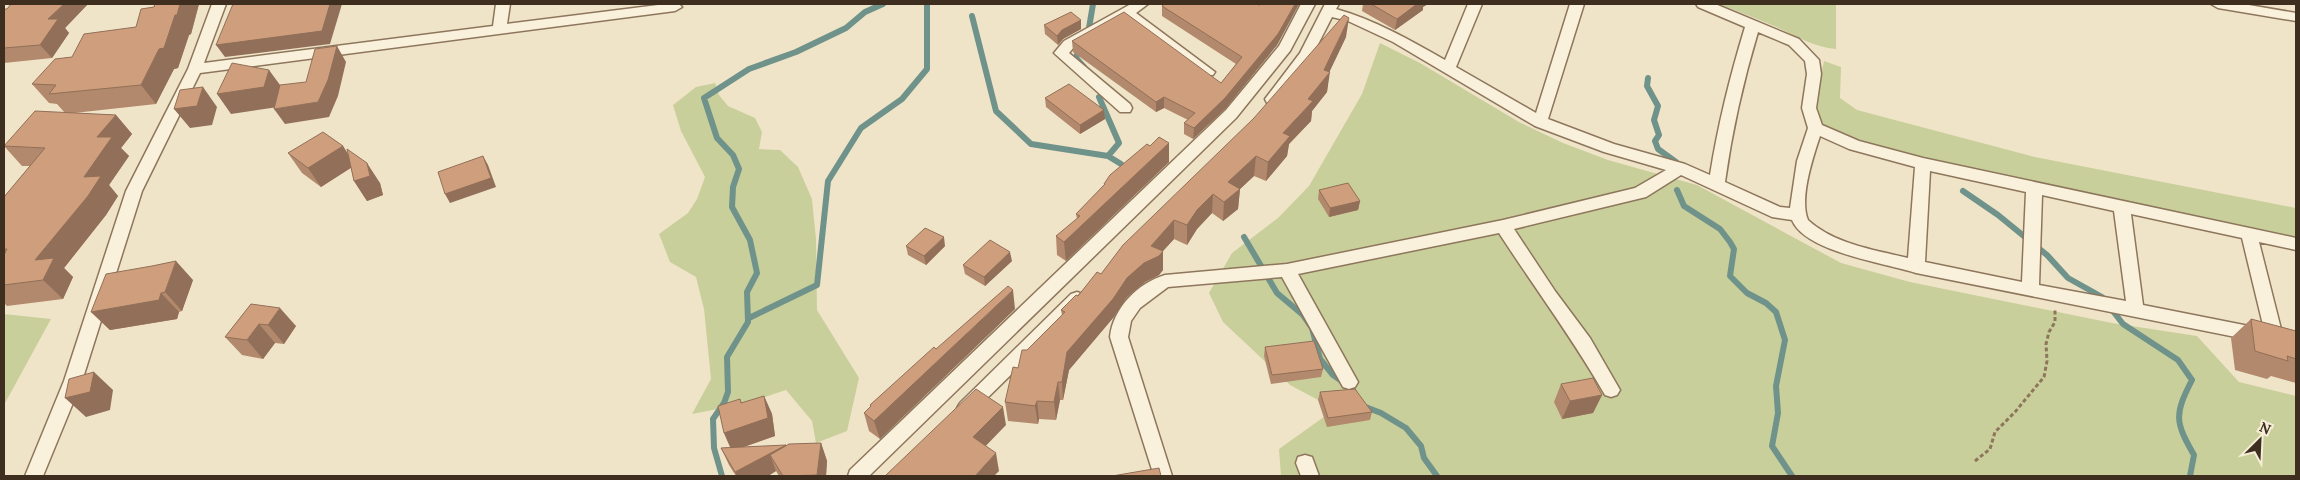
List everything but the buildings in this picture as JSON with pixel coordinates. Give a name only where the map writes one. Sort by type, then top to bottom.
[{"type":"street","points":[[34,476],[72,381],[134,191],[195,69],[219,4]]},
{"type":"street","points":[[499,30],[503,4]]},
{"type":"street","points":[[1125,108],[1062,53],[1069,44],[1141,4]]},
{"type":"street","points":[[857,476],[1231,114],[1285,48],[1308,4]]},
{"type":"street","points":[[1448,69],[1475,4]]},
{"type":"street","points":[[1540,122],[1577,4]]},
{"type":"street","points":[[1703,4],[1794,42],[1812,60],[1814,74],[1809,108],[1816,128],[1854,145],[1923,164],[2296,244]]},
{"type":"street","points":[[2218,4],[2296,17]]},
{"type":"street","points":[[195,69],[499,30],[614,9],[675,7]]},
{"type":"street","points":[[1265,108],[1306,55],[1331,7],[1398,39],[1540,122],[1610,148],[1680,168],[1778,213],[1797,214]]},
{"type":"street","points":[[1126,12],[1208,72]]},
{"type":"street","points":[[1716,184],[1725,129],[1734,101],[1735,83],[1753,24]]},
{"type":"street","points":[[1816,128],[1810,139],[1800,186],[1797,214],[1801,223],[1827,240],[1916,267],[2296,342]]},
{"type":"street","points":[[1916,267],[1923,164]]},
{"type":"street","points":[[1163,476],[1119,337],[1118,326],[1123,317],[1157,285],[1165,281],[1287,270],[1503,226],[1640,193],[1680,168]]},
{"type":"street","points":[[2030,290],[2034,188]]},
{"type":"street","points":[[2122,208],[2135,309]]},
{"type":"street","points":[[1503,226],[1549,296],[1584,343],[1611,390]]},
{"type":"street","points":[[2249,234],[2275,339]]},
{"type":"street","points":[[1287,270],[1349,382]]},
{"type":"street","points":[[953,421],[1086,290]]},
{"type":"path","points":[[1976,461],[1990,449],[1995,432],[2015,412],[2044,377],[2047,361],[2046,344],[2054,322],[2056,307],[2061,302],[2060,295]]},
{"type":"green space","points":[[1719,4],[1836,4],[1836,49],[1811,43]]},
{"type":"green space","points":[[1380,43],[1420,63],[1519,122],[1563,143],[1608,160],[1697,185],[1841,263],[1910,282],[2112,323],[2197,336],[2239,382],[2296,396],[2296,476],[1281,476],[1279,449],[1335,409],[1290,385],[1223,322],[1209,293],[1232,253],[1278,218],[1309,186],[1362,94]]},
{"type":"green space","points":[[1824,61],[1841,67],[1840,98],[1857,110],[2035,157],[2296,208],[2296,239],[2018,182],[1853,140],[1839,134],[1815,117],[1814,105]]},
{"type":"green space","points":[[715,83],[719,95],[728,106],[755,118],[762,132],[759,149],[780,150],[798,167],[812,199],[816,239],[817,310],[859,378],[847,431],[816,443],[812,421],[786,390],[744,404],[692,414],[711,379],[704,309],[696,277],[670,262],[659,234],[688,213],[697,199],[705,177],[681,131],[673,105],[696,87]]},
{"type":"green space","points":[[4,314],[51,319],[4,405]]},
{"type":"waterway","points":[[722,476],[714,448],[713,419],[724,403],[728,392],[727,357],[748,322],[747,292],[757,273],[750,240],[732,207],[733,187],[739,169],[733,155],[717,138],[704,98],[749,69],[796,52],[846,28],[865,12],[883,4]]},
{"type":"waterway","points":[[749,318],[817,285],[828,181],[861,128],[902,99],[927,69],[927,4]]},
{"type":"waterway","points":[[1089,28],[1093,4]]},
{"type":"waterway","points":[[972,16],[996,111],[1031,144],[1108,156]]},
{"type":"waterway","points":[[1079,48],[1076,58],[1084,67]]},
{"type":"waterway","points":[[1648,78],[1647,86],[1658,106],[1654,120],[1659,135],[1655,141],[1658,149],[1676,162]]},
{"type":"waterway","points":[[1099,97],[1119,143],[1108,156]]},
{"type":"waterway","points":[[1108,156],[1121,164]]},
{"type":"waterway","points":[[1677,190],[1684,206],[1720,229],[1730,242],[1734,249],[1730,276],[1747,293],[1766,303],[1776,312],[1785,340],[1776,386],[1778,413],[1772,446],[1792,476]]},
{"type":"waterway","points":[[1963,191],[1998,215],[2047,255],[2068,278],[2102,297],[2123,324],[2178,360],[2192,380],[2182,402],[2179,418],[2183,434],[2194,455],[2190,476]]},
{"type":"waterway","points":[[1244,237],[1277,293],[1303,315],[1312,328],[1320,359],[1333,375],[1352,388],[1356,396]]},
{"type":"waterway","points":[[1363,406],[1381,413],[1406,428],[1421,446],[1424,458],[1437,476]]}]
